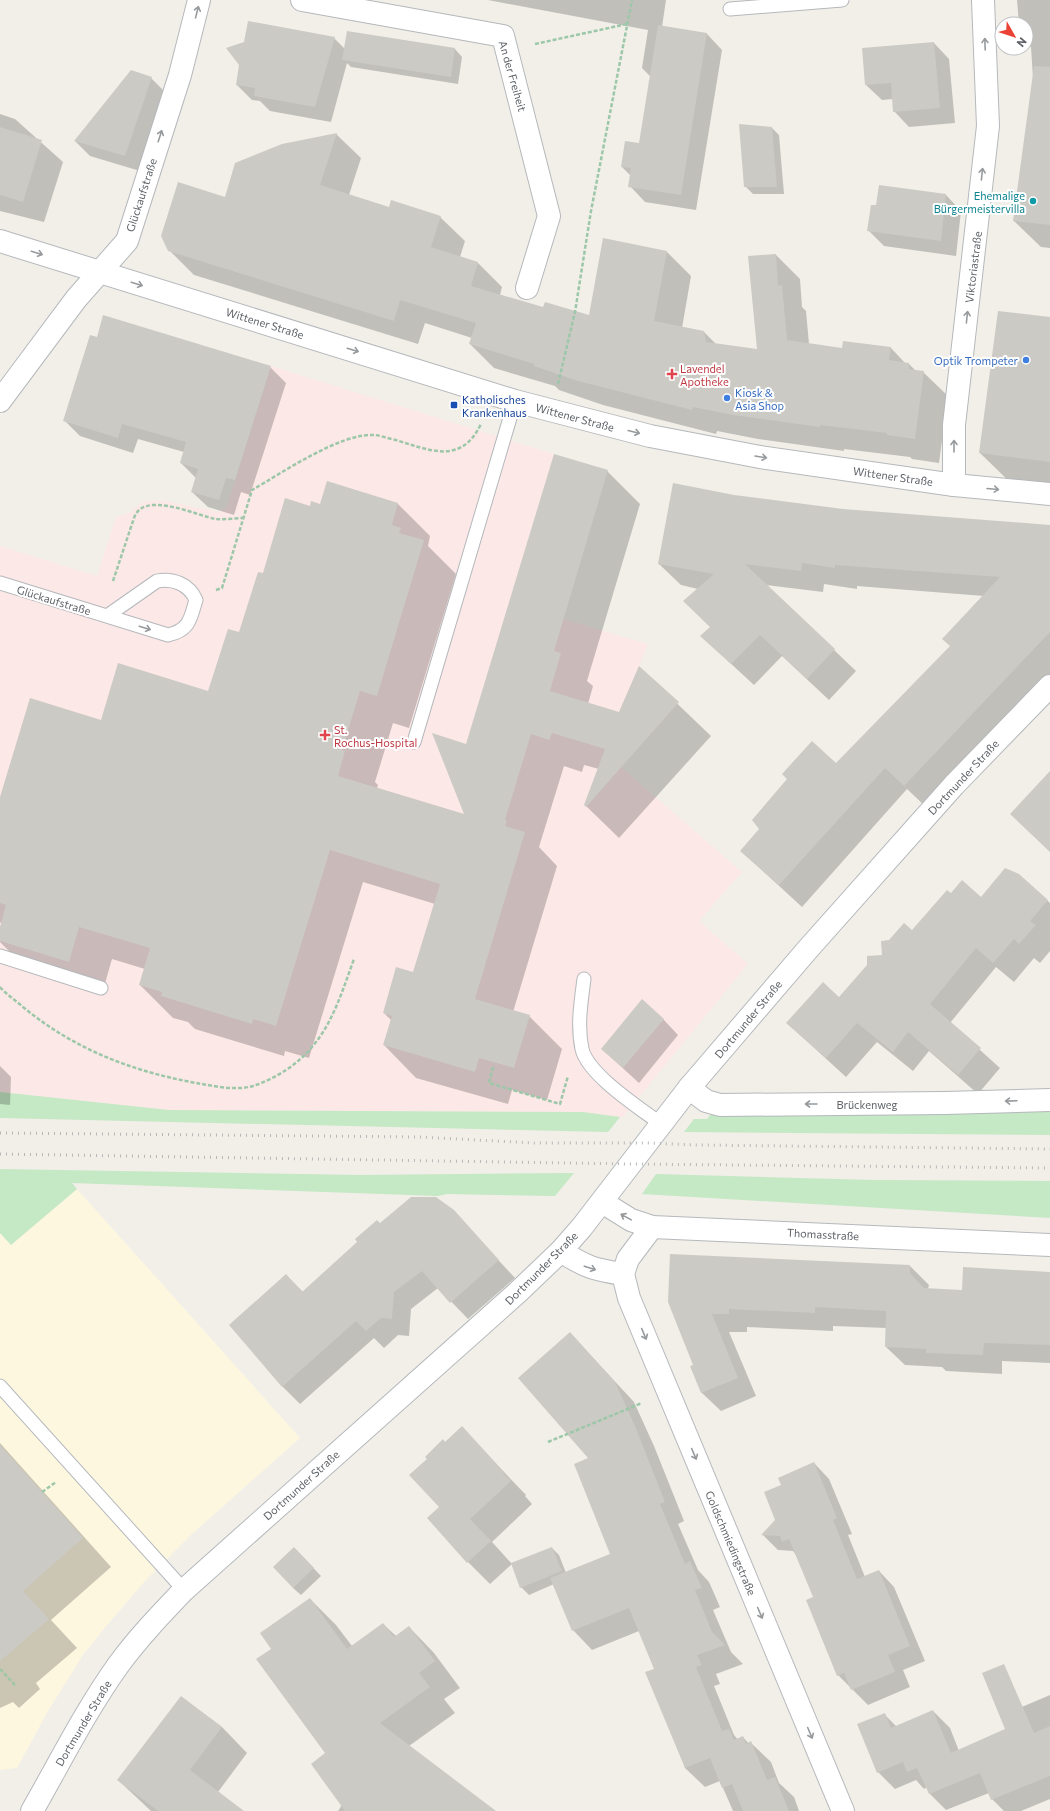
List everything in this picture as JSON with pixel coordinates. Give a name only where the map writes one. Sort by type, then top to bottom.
[{"type":"street","name":"Glückaufstraße","points":[[0,401],[76,299],[126,241],[180,75],[200,0]]},
{"type":"street","name":"An der Freiheit","points":[[302,0],[503,36],[549,216],[527,288]]},
{"type":"street","name":"Viktoriastraße","points":[[954,485],[954,425],[988,126],[983,0]]},
{"type":"street","name":"Wittener Straße","points":[[0,241],[515,401],[650,436],[746,454],[954,485],[1050,494]]},
{"type":"street","name":"Dortmunder Straße","points":[[32,1811],[91,1707],[119,1664],[152,1624],[184,1590],[518,1292],[561,1251],[602,1202],[689,1088],[808,949],[954,785],[1050,686]]},
{"type":"street","name":"Brückenweg","points":[[689,1088],[706,1101],[720,1105],[945,1103],[1050,1100]]},
{"type":"street","name":"Thomasstraße","points":[[602,1202],[631,1220],[652,1227],[1050,1244]]},
{"type":"street","points":[[561,1251],[584,1266],[600,1271],[623,1274],[628,1259],[652,1227]]},
{"type":"street","name":"Goldschmiedingstraße","points":[[623,1274],[629,1298],[843,1811]]},
{"type":"lane","points":[[730,9],[842,0]]},
{"type":"lane","points":[[414,742],[515,401]]},
{"type":"lane","points":[[107,616],[157,581],[166,580],[185,586],[192,591],[196,600]]},
{"type":"lane","name":"Glückaufstraße","points":[[0,583],[168,635],[179,632],[188,624],[196,600]]},
{"type":"lane","points":[[0,956],[101,988]]},
{"type":"lane","points":[[584,979],[580,1015],[582,1050],[588,1062],[597,1074],[662,1124]]},
{"type":"lane","points":[[0,1386],[184,1590]]},
{"type":"path","points":[[550,411],[575,312],[591,211],[632,0]]},
{"type":"path","points":[[507,50],[627,24]]},
{"type":"path","points":[[196,600],[222,588],[252,490],[321,450],[350,439],[374,435],[445,453],[463,447],[475,437],[481,424]]},
{"type":"path","points":[[110,583],[114,580],[134,518],[140,509],[150,505],[162,505],[217,519],[230,517],[244,518]]},
{"type":"path","points":[[0,987],[35,1017],[76,1043],[119,1064],[178,1079],[223,1088],[253,1086],[286,1070],[316,1044],[336,1008],[354,959]]},
{"type":"path","points":[[493,1067],[489,1083],[560,1104],[568,1075],[588,1062]]},
{"type":"path","points":[[548,1442],[668,1392]]},
{"type":"path","points":[[0,1669],[15,1685]]},
{"type":"shaded area","name":"St. Rochus-Hospital","points":[[271,366],[554,454],[509,603],[648,644],[639,666],[679,702],[621,767],[742,872],[699,921],[748,964],[622,1118],[583,1112],[169,1110],[0,1092],[0,546],[97,576],[116,517],[131,512],[138,505],[147,501],[166,501],[219,512],[225,509],[227,507]]},
{"type":"shaded area","points":[[77,1189],[300,1438],[192,1534],[145,1581],[83,1655],[48,1711],[17,1768],[0,1770],[0,1233],[11,1245]]},
{"type":"green space","points":[[0,1092],[169,1110],[583,1112],[620,1117],[608,1132],[0,1118]]},
{"type":"green space","points":[[1050,1108],[1050,1135],[684,1132],[694,1119],[707,1119],[710,1115]]},
{"type":"green space","points":[[0,1169],[360,1175],[574,1173],[555,1196],[447,1194],[438,1196],[72,1183],[77,1189],[11,1245],[0,1233]]},
{"type":"green space","points":[[656,1174],[875,1180],[1050,1181],[1050,1218],[642,1194]]},
{"type":"building","points":[[248,21],[335,37],[315,107],[254,96],[255,88],[236,85],[239,65],[226,48],[244,42]]},
{"type":"building","points":[[658,25],[707,33],[681,195],[628,187],[631,168],[621,167],[625,141],[639,143]]},
{"type":"building","points":[[347,31],[455,48],[451,77],[342,60]]},
{"type":"building","points":[[934,42],[940,108],[893,112],[891,83],[865,85],[862,48]]},
{"type":"building","points":[[1034,66],[1050,67],[1050,225],[1013,221]]},
{"type":"building","points":[[131,70],[152,77],[125,156],[74,141]]},
{"type":"building","points":[[739,124],[772,127],[777,187],[744,187]]},
{"type":"building","points":[[0,127],[42,140],[23,202],[0,195]]},
{"type":"building","points":[[337,133],[320,185],[389,207],[391,200],[441,216],[431,247],[478,262],[471,286],[543,307],[545,302],[589,315],[603,238],[667,251],[654,321],[704,331],[706,342],[757,349],[748,256],[776,254],[778,286],[782,285],[787,340],[842,348],[843,341],[891,347],[889,360],[909,363],[909,369],[924,371],[915,439],[887,435],[887,433],[820,425],[820,427],[733,415],[693,407],[692,410],[578,381],[534,366],[534,364],[469,344],[476,323],[400,300],[394,321],[168,251],[161,236],[178,182],[225,197],[235,163],[282,144]]},
{"type":"building","points":[[879,185],[946,194],[941,241],[867,231],[871,205],[876,205]]},
{"type":"building","points":[[998,311],[1050,317],[1050,462],[979,453]]},
{"type":"building","points":[[103,315],[271,366],[235,480],[226,478],[219,500],[191,492],[198,469],[180,463],[186,442],[122,424],[118,438],[63,421],[90,335],[97,337]]},
{"type":"building","points":[[554,454],[608,470],[554,651],[561,653],[550,691],[619,712],[639,666],[679,702],[586,807],[584,805],[605,749],[552,733],[549,740],[531,734],[505,820],[507,821],[505,826],[525,832],[475,999],[530,1015],[514,1068],[479,1058],[475,1072],[383,1045],[392,1016],[383,1013],[396,967],[413,972],[440,884],[330,850],[276,1026],[253,1019],[252,1024],[161,996],[162,992],[139,985],[150,948],[79,927],[69,962],[0,941],[0,927],[6,905],[0,903],[0,797],[30,698],[101,720],[118,663],[208,691],[228,629],[239,632],[258,572],[263,573],[285,498],[310,506],[311,501],[320,504],[327,481],[398,503],[392,525],[401,528],[399,533],[424,540],[377,696],[360,691],[342,750],[345,751],[338,776],[464,814],[432,733],[466,744]]},
{"type":"building","points":[[673,483],[734,495],[843,509],[1050,525],[1050,632],[904,786],[885,768],[779,885],[740,851],[759,829],[752,820],[787,779],[782,774],[812,741],[836,763],[950,646],[942,639],[1000,577],[835,565],[835,568],[802,563],[801,571],[745,564],[835,649],[807,679],[760,635],[731,664],[700,636],[710,627],[683,601],[714,574],[658,564]]},
{"type":"building","points":[[1050,771],[1050,852],[1010,814]]},
{"type":"building","points":[[1005,868],[1019,874],[1048,900],[1030,921],[1036,925],[1019,944],[1014,939],[993,963],[976,948],[930,1004],[981,1048],[958,1075],[908,1032],[893,1052],[857,1023],[826,1058],[786,1023],[823,982],[839,997],[867,965],[867,956],[882,955],[881,941],[889,940],[904,923],[912,930],[947,890],[951,893],[962,880],[981,897]]},
{"type":"building","points":[[642,999],[664,1019],[623,1068],[601,1049]]},
{"type":"building","points":[[411,1197],[436,1197],[454,1210],[499,1260],[450,1303],[422,1271],[394,1292],[392,1319],[381,1318],[366,1331],[356,1321],[282,1387],[229,1325],[286,1274],[302,1292],[357,1242],[355,1239],[377,1220],[380,1223]]},
{"type":"building","points":[[670,1254],[910,1265],[910,1273],[924,1288],[962,1290],[963,1267],[1050,1272],[1050,1345],[984,1343],[983,1355],[926,1353],[926,1349],[885,1347],[886,1311],[815,1307],[815,1313],[729,1309],[729,1314],[712,1314],[738,1378],[701,1393],[690,1366],[693,1365],[668,1302]]},
{"type":"building","points":[[570,1332],[615,1382],[635,1426],[665,1502],[660,1504],[685,1564],[690,1561],[702,1588],[695,1590],[712,1632],[725,1645],[697,1655],[702,1665],[696,1667],[722,1731],[729,1729],[734,1740],[743,1736],[746,1744],[751,1741],[767,1780],[775,1777],[789,1811],[743,1811],[732,1784],[722,1788],[710,1758],[685,1768],[645,1672],[654,1669],[629,1608],[572,1631],[550,1578],[610,1554],[574,1464],[588,1458],[518,1378]]},
{"type":"building","points":[[462,1426],[511,1481],[470,1519],[491,1541],[467,1563],[427,1518],[439,1507],[409,1475],[427,1459],[425,1457],[443,1439],[445,1442]]},
{"type":"building","points":[[0,1445],[83,1538],[23,1591],[49,1619],[0,1661]]},
{"type":"building","points":[[814,1462],[837,1518],[833,1520],[857,1579],[879,1570],[910,1646],[888,1655],[895,1672],[851,1690],[844,1673],[837,1676],[806,1600],[813,1597],[789,1539],[782,1542],[780,1536],[761,1535],[775,1520],[764,1492],[781,1485],[778,1478]]},
{"type":"building","points":[[294,1547],[314,1568],[293,1588],[273,1567]]},
{"type":"building","points":[[552,1547],[562,1571],[520,1588],[511,1563]]},
{"type":"building","points":[[310,1598],[347,1649],[383,1623],[394,1637],[409,1626],[435,1661],[419,1673],[430,1687],[380,1723],[496,1811],[345,1811],[311,1764],[325,1753],[256,1659],[271,1649],[260,1633]]},
{"type":"building","points":[[1004,1664],[1034,1733],[1050,1726],[1050,1776],[991,1800],[980,1773],[929,1794],[917,1768],[907,1772],[903,1762],[877,1773],[857,1724],[885,1713],[891,1728],[933,1710],[951,1753],[1005,1729],[982,1673]]},
{"type":"building","points":[[181,1696],[222,1727],[190,1770],[244,1811],[158,1811],[117,1780]]},
{"type":"railway","points":[[0,1133],[420,1137],[534,1143],[647,1143],[698,1145],[1050,1149]]},
{"type":"railway","points":[[0,1154],[631,1164],[1050,1168]]},
{"type":"place","name":"Ehemalige Bürgermeistervilla","points":[[1033,201]]},
{"type":"place","name":"Optik Trompeter","points":[[1026,360]]},
{"type":"place","name":"Lavendel Apotheke","points":[[672,374]]},
{"type":"place","name":"Kiosk & Asia Shop","points":[[727,398]]},
{"type":"place","name":"Katholisches Krankenhaus","points":[[454,405]]},
{"type":"place","name":"St. Rochus-Hospital","points":[[325,735]]}]
